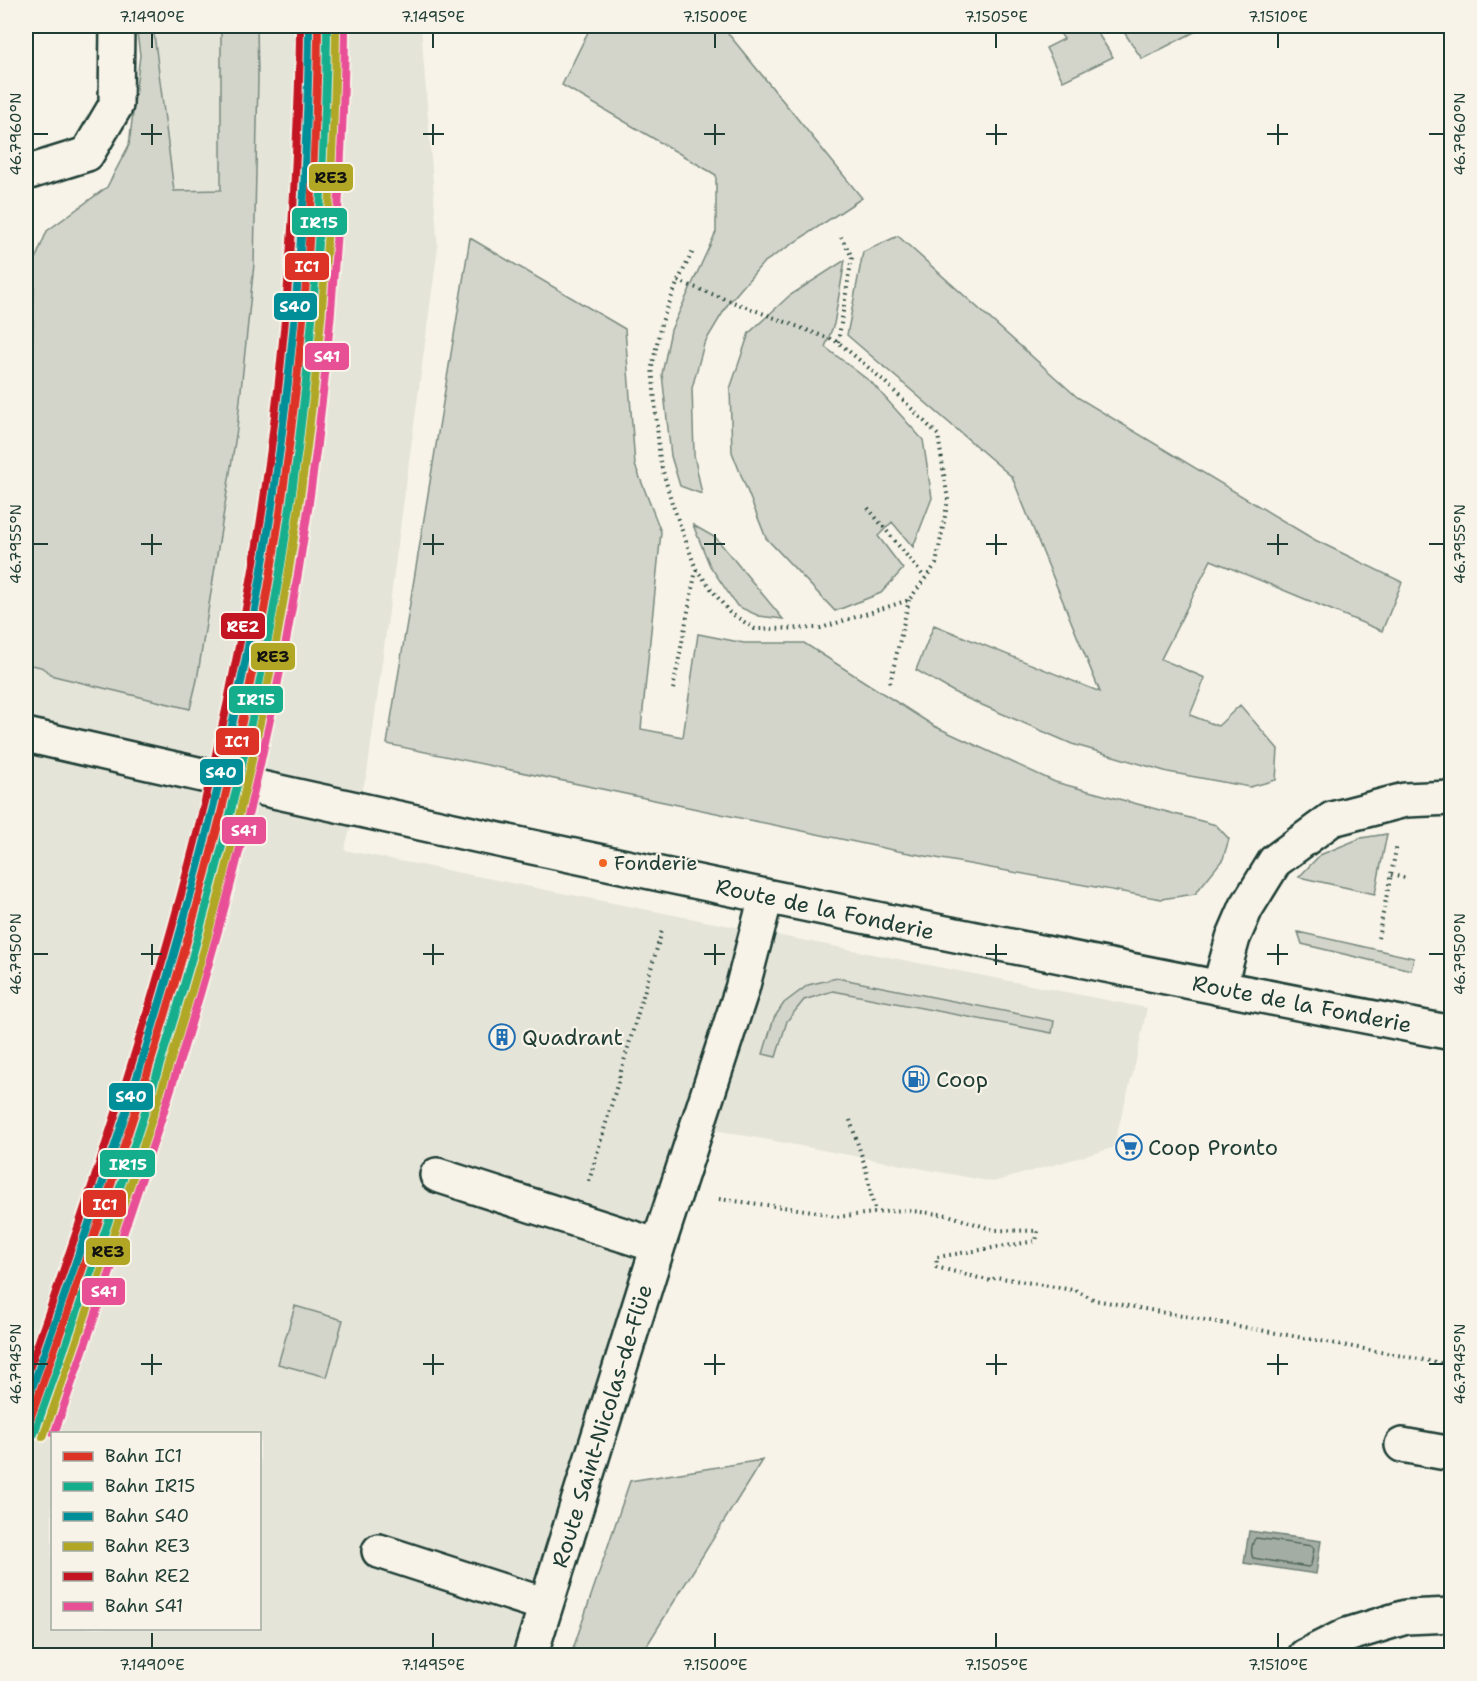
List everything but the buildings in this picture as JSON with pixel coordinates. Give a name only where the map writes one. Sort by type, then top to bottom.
[{"type":"main road","points":[[26,173],[87,154],[116,105],[117,26]]},
{"type":"main road","name":"Route de la Fonderie","points":[[26,735],[382,816],[766,897],[1452,1033]]},
{"type":"main road","points":[[1219,988],[1233,938],[1246,908],[1275,861],[1332,819],[1405,800],[1452,798]]},
{"type":"main road","name":"Route Saint-Nicolas-de-Flüe","points":[[530,1656],[658,1246],[742,989],[766,897]]},
{"type":"main road","points":[[437,1175],[658,1246]]},
{"type":"main road","points":[[1402,1445],[1452,1454]]},
{"type":"main road","points":[[379,1551],[546,1605]]},
{"type":"main road","points":[[1305,1656],[1347,1635],[1406,1617],[1452,1615]]},
{"type":"path","points":[[837,342],[852,257],[841,237]]},
{"type":"path","points":[[693,251],[661,324],[652,367],[660,460],[672,503],[696,569],[729,612],[755,630],[821,628],[909,600]]},
{"type":"path","points":[[678,281],[837,342],[883,380],[938,435],[948,500],[936,564],[909,600],[890,683]]},
{"type":"path","points":[[868,508],[925,578]]},
{"type":"path","points":[[673,689],[696,569]]},
{"type":"path","points":[[1391,875],[1405,878]]},
{"type":"path","points":[[1378,938],[1387,896]]},
{"type":"path","points":[[577,1221],[662,931]]},
{"type":"path","points":[[850,1120],[866,1169],[875,1212]]},
{"type":"path","points":[[712,1198],[813,1211],[835,1217],[903,1210],[926,1212],[948,1215],[993,1230],[1038,1231],[1036,1241],[937,1257],[936,1268],[991,1281],[996,1277],[1078,1291],[1095,1300],[1452,1365]]},
{"type":"shaded area","points":[[136,26],[153,26],[174,191],[221,190],[221,26],[257,26],[254,264],[237,429],[197,680],[190,709],[54,676],[41,667],[26,664],[26,375],[32,360],[35,260],[47,231],[107,187],[129,145],[140,55]]},
{"type":"shaded area","points":[[143,26],[421,26],[438,247],[367,774],[344,850],[1147,1008],[1113,1148],[993,1182],[715,1130],[545,1655],[26,1655],[26,658],[122,683]]},
{"type":"shaded area","points":[[591,26],[722,26],[862,198],[763,263],[728,304],[704,344],[692,388],[694,455],[702,494],[680,486],[671,456],[662,374],[671,330],[716,232],[716,175],[562,85]]},
{"type":"shaded area","points":[[1055,26],[1093,26],[1113,57],[1063,81],[1046,48],[1064,39]]},
{"type":"shaded area","points":[[1120,26],[1206,26],[1142,59]]},
{"type":"shaded area","points":[[898,236],[1077,397],[1315,540],[1402,582],[1382,631],[1211,560],[1161,659],[1205,678],[1190,715],[1218,726],[1240,705],[1278,749],[1276,780],[1250,787],[1168,772],[1072,744],[959,695],[916,670],[934,625],[1100,692],[1012,477],[847,335],[863,252]]},
{"type":"shaded area","points":[[470,238],[625,329],[635,465],[661,532],[641,729],[683,737],[698,634],[744,643],[804,643],[934,726],[1055,782],[1216,825],[1229,839],[1223,859],[1195,894],[1161,899],[898,851],[387,744]]},
{"type":"shaded area","points":[[845,260],[834,324],[825,347],[872,383],[923,440],[932,498],[913,547],[892,522],[878,536],[903,569],[881,593],[835,611],[766,538],[732,452],[730,389],[749,333],[789,296]]},
{"type":"shaded area","points":[[693,525],[716,538],[783,619],[759,616],[737,606],[710,566]]},
{"type":"shaded area","points":[[1387,834],[1375,894],[1299,877],[1320,855],[1361,838]]},
{"type":"shaded area","points":[[1298,932],[1414,958],[1411,970],[1302,944]]},
{"type":"shaded area","points":[[837,978],[1054,1021],[1052,1033],[833,991],[804,1000],[787,1021],[776,1057],[763,1054],[774,1018],[784,1003],[808,985]]},
{"type":"shaded area","points":[[295,1306],[343,1320],[327,1377],[278,1364]]},
{"type":"shaded area","points":[[762,1460],[641,1655],[571,1655],[630,1481]]},
{"type":"water","points":[[1249,1531],[1321,1541],[1316,1574],[1244,1563]]},
{"type":"rail line","name":"RE2","points":[[26,1378],[103,1153],[151,1002],[193,849],[228,701],[255,557],[276,412],[295,172],[300,26]]},
{"type":"rail line","name":"S40","points":[[26,1405],[107,1171],[157,1014],[201,854],[237,702],[264,557],[293,337],[304,190],[309,26]]},
{"type":"rail line","name":"IC1","points":[[26,1431],[98,1223],[166,1013],[206,872],[246,704],[277,535],[299,364],[312,193],[318,26]]},
{"type":"rail line","name":"IR15","points":[[34,1434],[107,1226],[175,1016],[215,874],[255,706],[286,536],[308,365],[321,193],[327,26]]},
{"type":"rail line","name":"RE3","points":[[43,1437],[116,1228],[184,1018],[224,876],[263,707],[294,537],[317,366],[330,193],[336,26]]},
{"type":"rail line","name":"S41","points":[[55,1432],[164,1111],[189,1029],[236,865],[272,709],[300,563],[328,341],[342,130],[345,26]]},
{"type":"place","name":"Fonderie","points":[[603,863]]},
{"type":"place","name":"Quadrant","points":[[502,1037]]},
{"type":"place","name":"Coop","points":[[916,1079]]},
{"type":"place","name":"Coop Pronto","points":[[1129,1147]]}]
